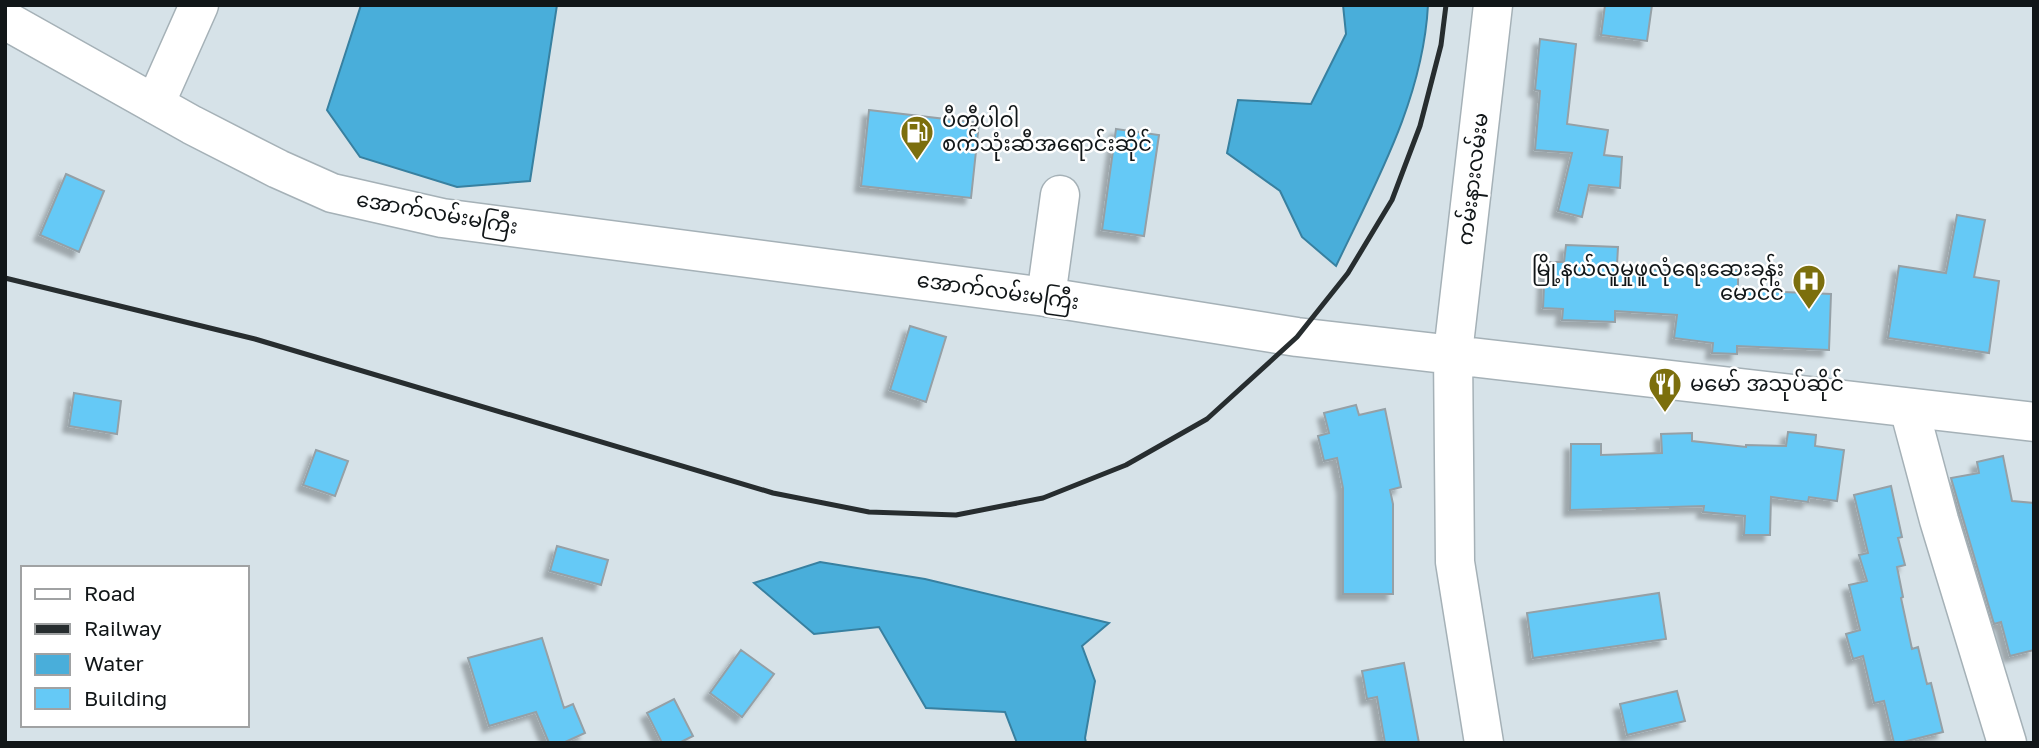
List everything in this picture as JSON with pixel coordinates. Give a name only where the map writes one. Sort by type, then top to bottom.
[{"type":"main road","points":[[155,104],[199,5]]},
{"type":"main road","name":"ကမ်းနားလမ်းမ","points":[[1484,743],[1455,562],[1453,353],[1493,5]]},
{"type":"main road","name":"အောက်လမ်းမကြီး","points":[[5,20],[278,169],[332,193],[442,218],[1046,297],[1297,337],[1909,408],[2030,414]]},
{"type":"main road","points":[[1046,297],[1060,195]]},
{"type":"main road","points":[[1909,408],[1939,520],[2007,743]]},
{"type":"water","points":[[361,5],[557,5],[530,181],[457,187],[360,157],[327,110]]},
{"type":"water","points":[[1343,5],[1428,5],[1417,74],[1407,107],[1381,171],[1336,266],[1302,237],[1280,191],[1227,153],[1238,100],[1311,104],[1346,34]]},
{"type":"water","points":[[820,562],[925,579],[1109,623],[1082,646],[1095,681],[1086,743],[1017,743],[1005,712],[926,708],[879,627],[814,634],[754,583]]},
{"type":"building","points":[[1605,5],[1652,5],[1647,41],[1601,35]]},
{"type":"building","points":[[1540,39],[1576,44],[1567,124],[1608,130],[1604,155],[1622,157],[1620,188],[1589,185],[1582,217],[1558,211],[1572,153],[1535,150],[1540,91],[1535,90]]},
{"type":"building","points":[[869,110],[979,123],[971,198],[861,186]]},
{"type":"building","points":[[1116,129],[1159,135],[1144,236],[1102,230]]},
{"type":"building","points":[[66,174],[104,191],[79,252],[40,235]]},
{"type":"building","points":[[1957,215],[1985,220],[1974,277],[1999,281],[1989,353],[1888,338],[1899,266],[1946,273]]},
{"type":"building","points":[[1566,245],[1618,247],[1617,265],[1713,276],[1714,270],[1738,270],[1738,290],[1831,294],[1829,350],[1737,346],[1737,354],[1712,353],[1713,343],[1674,338],[1677,315],[1615,311],[1615,322],[1562,320],[1563,309],[1543,308],[1545,262],[1564,262]]},
{"type":"building","points":[[910,326],[946,337],[926,402],[890,390]]},
{"type":"building","points":[[74,393],[121,401],[117,434],[69,426]]},
{"type":"building","points":[[1356,405],[1359,415],[1385,409],[1401,487],[1390,490],[1393,504],[1393,594],[1343,594],[1343,488],[1337,458],[1324,461],[1318,436],[1329,433],[1324,413]]},
{"type":"building","points":[[1788,432],[1816,435],[1815,446],[1844,450],[1837,501],[1809,497],[1808,502],[1771,497],[1770,535],[1744,535],[1745,516],[1703,512],[1704,506],[1570,510],[1571,444],[1601,444],[1601,455],[1662,453],[1661,434],[1692,433],[1692,441],[1746,447],[1786,446]]},
{"type":"building","points":[[316,450],[348,461],[335,496],[303,485]]},
{"type":"building","points":[[2003,456],[2012,501],[2034,503],[2034,650],[2010,656],[2001,622],[1994,624],[1951,478],[1979,473],[1977,462]]},
{"type":"building","points":[[1891,486],[1902,537],[1898,538],[1905,565],[1897,567],[1903,597],[1901,598],[1912,649],[1918,647],[1927,684],[1931,683],[1943,732],[1899,743],[1894,743],[1884,701],[1874,703],[1863,656],[1853,659],[1846,634],[1860,630],[1849,585],[1867,581],[1859,555],[1868,553],[1854,495]]},
{"type":"building","points":[[557,546],[608,560],[601,585],[550,571]]},
{"type":"building","points":[[1659,593],[1666,639],[1533,658],[1527,613]]},
{"type":"building","points":[[542,638],[564,708],[573,704],[585,733],[563,743],[549,743],[536,712],[489,726],[468,658]]},
{"type":"building","points":[[741,650],[774,674],[742,717],[710,693]]},
{"type":"building","points":[[1404,663],[1419,743],[1385,743],[1377,697],[1367,699],[1362,671]]},
{"type":"building","points":[[1677,691],[1685,721],[1627,735],[1620,704]]},
{"type":"building","points":[[674,699],[693,736],[679,743],[662,743],[647,713]]},
{"type":"railway","points":[[5,278],[255,339],[773,493],[869,512],[956,515],[1043,498],[1126,465],[1207,419],[1297,337],[1348,273],[1392,200],[1420,126],[1441,45],[1446,5]]},
{"type":"place","name":"ပီတီပါဝါ စက်သုံးဆီအရောင်းဆိုင်","points":[[917,162]]},
{"type":"place","name":"မြို့နယ်လူမှုဖူလုံရေးဆေးခန်း မောင်ငံ","points":[[1809,311]]},
{"type":"place","name":"မမော် အသုပ်ဆိုင်","points":[[1665,414]]}]
